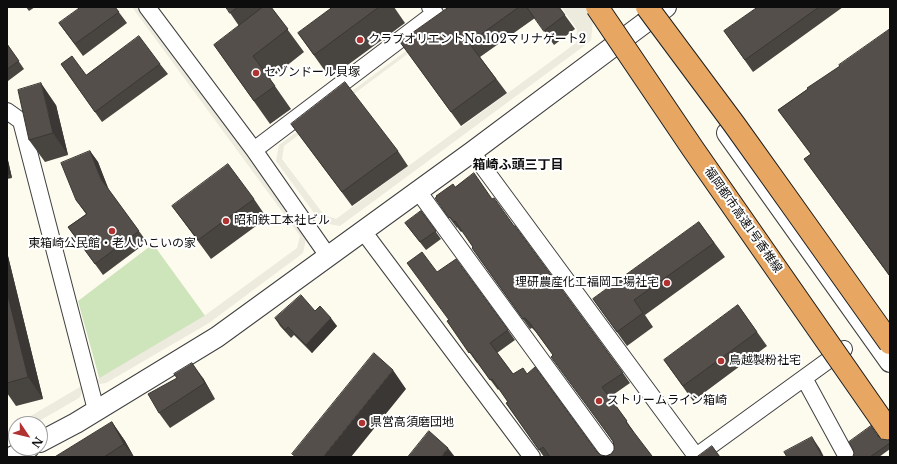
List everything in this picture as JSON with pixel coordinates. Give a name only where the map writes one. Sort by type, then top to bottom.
[{"type":"highway","points":[[583,7],[619,56],[693,149]]},
{"type":"highway","name":"福岡都市高速1号香椎線","points":[[597,7],[693,149],[890,432]]},
{"type":"highway","points":[[645,11],[780,188],[890,343]]},
{"type":"street","points":[[147,7],[254,150],[328,256]]},
{"type":"street","points":[[254,150],[435,14],[430,7]]},
{"type":"street","points":[[601,7],[626,38],[890,416]]},
{"type":"street","points":[[48,438],[76,423],[217,337],[626,38],[645,11],[666,7]]},
{"type":"street","points":[[645,11],[764,186],[890,362]]},
{"type":"street","points":[[7,111],[21,120],[96,410]]},
{"type":"street","points":[[472,152],[696,457],[844,349]]},
{"type":"street","points":[[418,191],[612,457]]},
{"type":"street","points":[[364,231],[532,457]]},
{"type":"street","points":[[804,378],[847,457]]},
{"type":"green space","points":[[153,244],[206,317],[100,381],[78,301]]},
{"type":"shaded area","points":[[132,7],[140,7],[306,233],[306,239],[303,253],[209,323],[106,383],[100,384],[96,380],[204,316],[297,248],[300,236]]},
{"type":"shaded area","points":[[439,7],[443,7],[453,20],[284,146],[282,159],[324,215],[336,219],[576,43],[577,29],[561,7],[587,7],[593,20],[591,40],[340,226],[320,221],[276,161],[279,145],[448,20]]},
{"type":"shaded area","points":[[80,387],[82,389],[79,398],[48,416],[31,416]]},
{"type":"building","points":[[81,7],[115,7],[119,12],[75,44],[59,23]]},
{"type":"building","points":[[226,7],[238,7],[230,13]]},
{"type":"building","points":[[263,7],[271,7],[288,29],[253,56],[275,86],[254,101],[214,45]]},
{"type":"building","points":[[333,7],[379,7],[314,55],[298,33]]},
{"type":"building","points":[[449,7],[519,7],[469,43],[496,79],[451,112],[400,42]]},
{"type":"building","points":[[527,7],[559,7],[565,15],[544,31]]},
{"type":"building","points":[[758,7],[819,7],[745,60],[724,31]]},
{"type":"building","points":[[890,29],[890,276],[804,159],[811,154],[778,110]]},
{"type":"building","points":[[139,36],[160,64],[95,112],[61,64],[72,56],[86,75]]},
{"type":"building","points":[[7,44],[19,61],[7,69]]},
{"type":"building","points":[[345,82],[398,151],[342,192],[291,124]]},
{"type":"building","points":[[41,83],[53,133],[29,140],[18,90]]},
{"type":"building","points":[[90,151],[101,179],[139,231],[95,264],[68,227],[87,214],[76,200],[61,163]]},
{"type":"building","points":[[228,164],[254,199],[198,240],[172,206]]},
{"type":"building","points":[[474,173],[492,199],[494,198],[515,226],[623,373],[602,387],[652,456],[651,457],[550,457],[543,447],[539,450],[506,403],[508,402],[492,379],[490,380],[470,352],[469,353],[447,321],[449,320],[407,263],[422,252],[437,272],[456,259],[508,330],[490,343],[513,374],[523,368],[527,374],[535,367],[597,452],[606,456],[611,454],[614,450],[613,441],[551,357],[553,355],[529,322],[525,318],[523,319],[472,248],[473,247],[455,221],[454,222],[450,217],[449,218],[435,198],[453,184],[455,187]]},
{"type":"building","points":[[421,211],[436,231],[420,242],[405,223]]},
{"type":"building","points":[[699,222],[714,243],[634,300],[643,313],[617,332],[593,299]]},
{"type":"building","points":[[7,292],[28,377],[7,383]]},
{"type":"building","points":[[301,295],[315,311],[320,306],[331,318],[306,345],[288,327],[285,330],[275,318]]},
{"type":"building","points":[[738,305],[757,332],[683,386],[664,360]]},
{"type":"building","points":[[374,353],[393,370],[323,457],[296,457],[292,454]]},
{"type":"building","points":[[192,363],[205,383],[159,413],[148,394],[177,378],[174,374]]},
{"type":"building","points":[[112,422],[124,444],[104,457],[55,457]]},
{"type":"building","points":[[871,426],[881,439],[890,439],[890,443],[870,457],[853,457],[853,449],[849,442]]},
{"type":"building","points":[[429,431],[448,448],[441,457],[408,457]]},
{"type":"building","points":[[812,437],[822,457],[787,457],[784,452]]},
{"type":"building","points":[[712,446],[720,457],[697,457]]},
{"type":"place","name":"クラブオリエントNo.102マリナゲート2","points":[[360,40]]},
{"type":"place","name":"セゾンドール貝塚","points":[[256,73]]},
{"type":"place","name":"昭和鉄工本社ビル","points":[[226,221]]},
{"type":"place","name":"東箱崎公民館・老人いこいの家","points":[[112,231]]},
{"type":"place","name":"理研農産化工福岡工場社宅","points":[[667,283]]},
{"type":"place","name":"鳥越製粉社宅","points":[[721,361]]},
{"type":"place","name":"ストリームライン箱崎","points":[[599,401]]},
{"type":"place","name":"県営高須磨団地","points":[[362,423]]},
{"type":"district","name":"箱崎ふ頭三丁目","points":[[518,165]]}]
